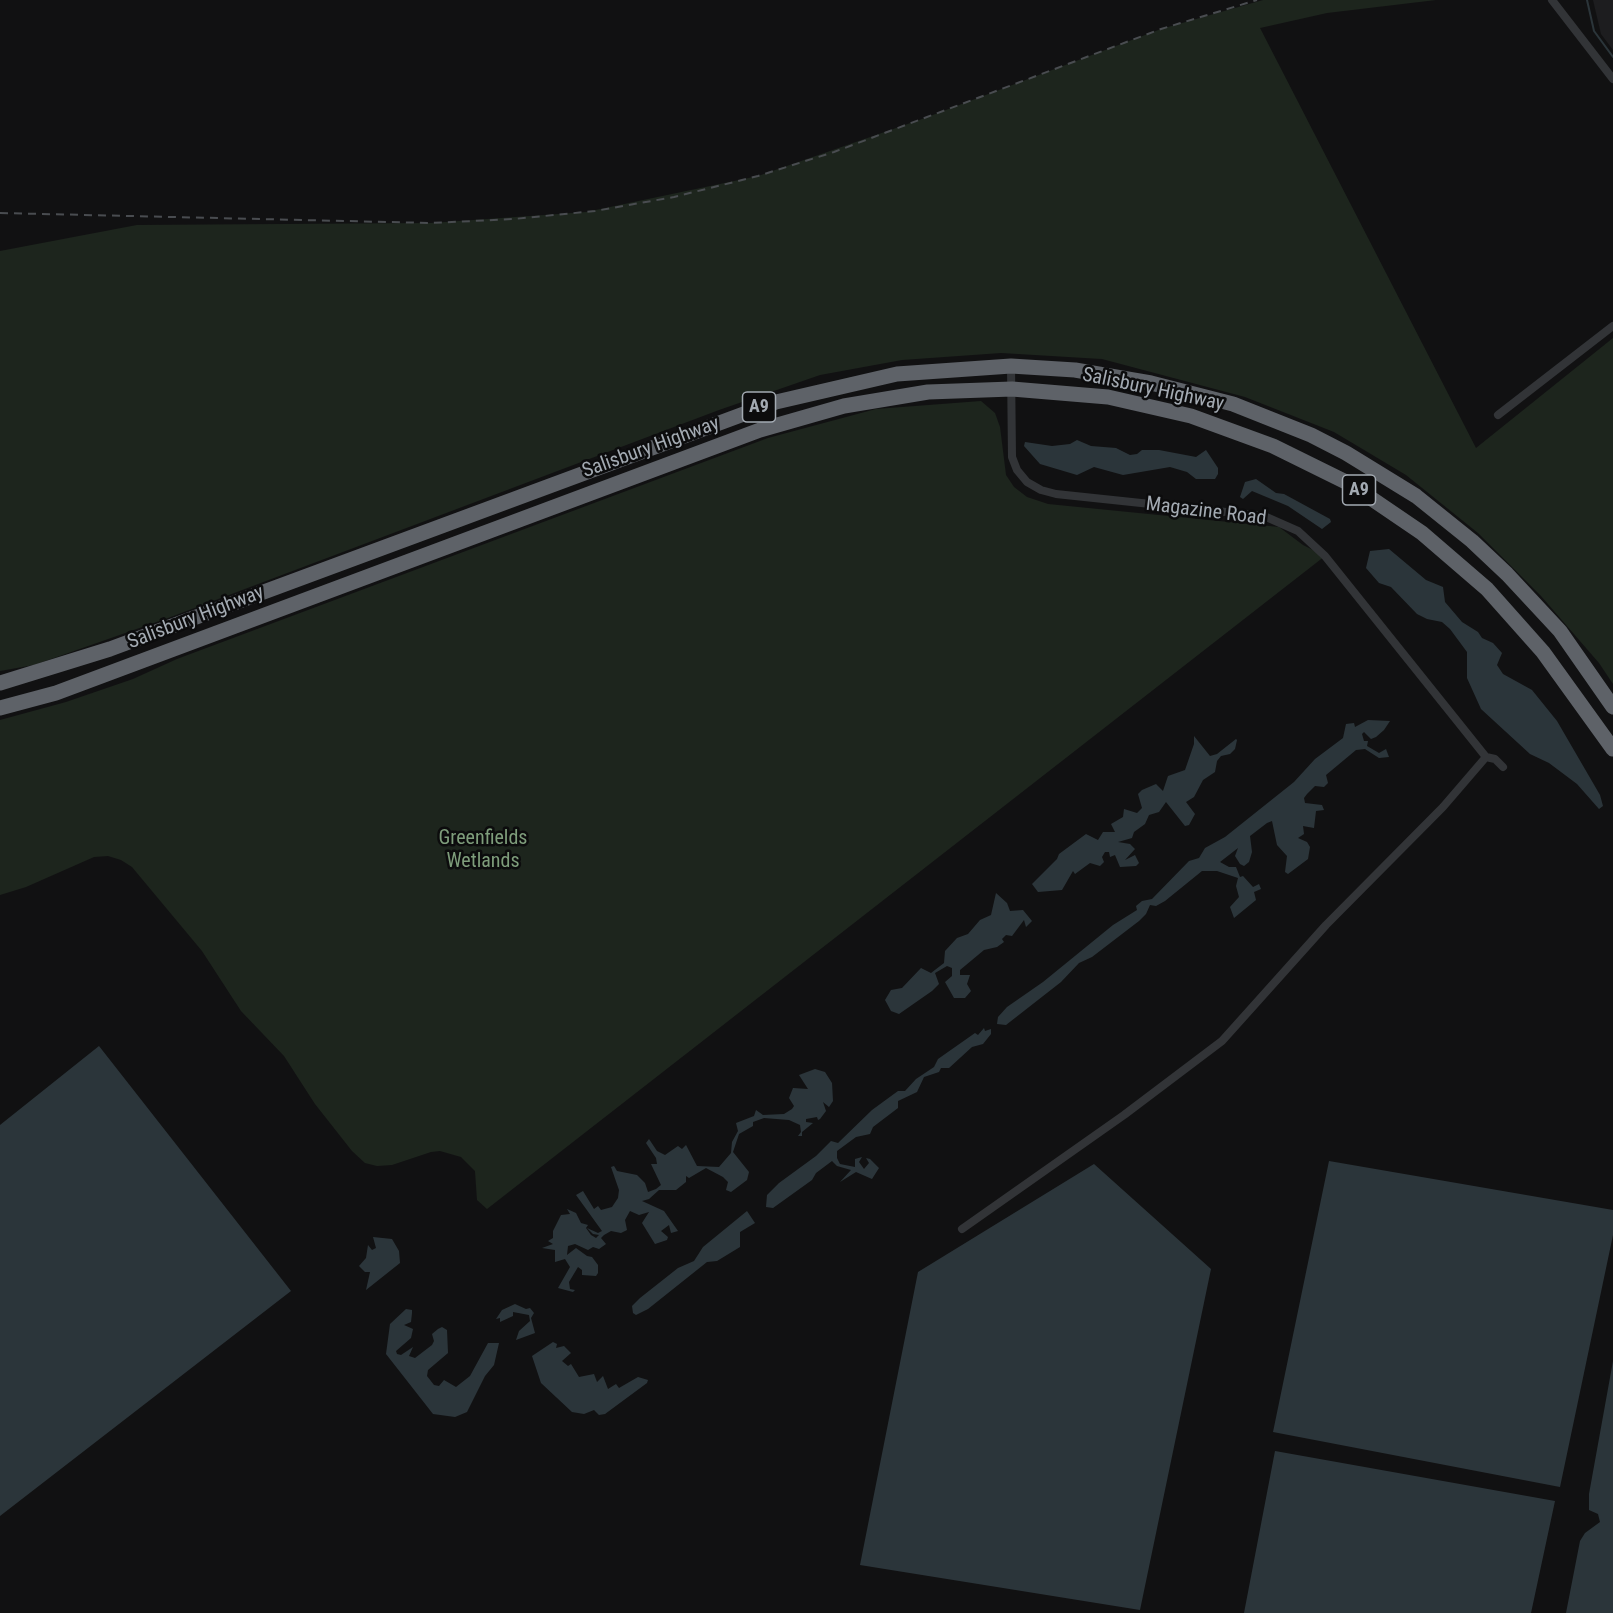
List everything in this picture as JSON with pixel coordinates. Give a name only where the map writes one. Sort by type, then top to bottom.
[{"type":"highway","name":"Salisbury Highway","points":[[0,683],[110,649],[776,402],[897,374],[1011,366],[1075,370],[1151,383],[1233,404],[1302,431],[1346,453],[1416,496],[1493,561],[1560,631],[1613,707]]},
{"type":"highway","name":"Salisbury Highway","points":[[0,708],[56,693],[760,430],[854,404],[928,392],[1012,389],[1108,398],[1191,416],[1273,446],[1350,484],[1422,533],[1487,589],[1543,652],[1613,749]]},
{"type":"street","points":[[1552,0],[1613,79]]},
{"type":"street","points":[[1498,415],[1613,326]]},
{"type":"street","name":"Magazine Road","points":[[1011,366],[1012,457],[1017,470],[1027,482],[1041,490],[1056,494],[1264,516],[1298,531],[1325,556],[1486,757],[1495,759],[1503,767]]},
{"type":"street","points":[[962,1229],[1124,1115],[1222,1041],[1326,925],[1443,807],[1486,757]]},
{"type":"shaded area","points":[[1593,0],[1613,0],[1613,50],[1601,34]]},
{"type":"shaded area","points":[[1077,440],[1091,446],[1116,448],[1130,455],[1142,450],[1159,450],[1196,457],[1206,450],[1218,468],[1218,474],[1215,479],[1196,479],[1187,472],[1170,467],[1123,475],[1094,467],[1077,475],[1040,464],[1024,446],[1025,442],[1052,446],[1070,444]]},
{"type":"shaded area","points":[[1256,479],[1276,493],[1284,494],[1330,519],[1331,522],[1322,529],[1288,506],[1252,491],[1243,499],[1240,497],[1245,482]]},
{"type":"shaded area","points":[[1389,549],[1426,580],[1443,587],[1445,602],[1462,622],[1478,632],[1482,638],[1493,643],[1502,653],[1497,665],[1503,674],[1532,690],[1557,721],[1600,795],[1603,806],[1599,809],[1577,784],[1549,763],[1530,754],[1481,709],[1467,678],[1467,652],[1450,629],[1442,622],[1417,614],[1391,587],[1379,583],[1366,568],[1370,551]]},
{"type":"shaded area","points":[[1368,720],[1390,721],[1376,737],[1371,739],[1364,732],[1362,734],[1364,741],[1368,741],[1367,746],[1379,753],[1386,749],[1389,757],[1379,758],[1365,749],[1356,750],[1326,775],[1328,783],[1324,787],[1315,786],[1307,794],[1304,798],[1305,803],[1322,805],[1324,810],[1316,811],[1314,828],[1303,826],[1304,834],[1298,838],[1307,842],[1310,847],[1308,859],[1288,874],[1285,872],[1287,856],[1277,845],[1272,821],[1267,823],[1250,836],[1252,852],[1249,862],[1244,866],[1240,864],[1235,856],[1238,848],[1220,862],[1229,867],[1236,867],[1240,877],[1243,876],[1253,887],[1259,884],[1261,889],[1254,892],[1256,900],[1234,918],[1230,907],[1239,897],[1236,886],[1238,878],[1217,871],[1202,871],[1165,901],[1156,906],[1150,905],[1146,914],[1139,921],[1092,957],[1079,963],[1061,982],[1006,1025],[997,1024],[998,1017],[1007,1007],[1043,982],[1113,925],[1137,910],[1136,906],[1142,901],[1152,899],[1189,861],[1199,858],[1205,848],[1225,837],[1294,782],[1315,759],[1343,738],[1346,724],[1354,723],[1355,727]]},
{"type":"shaded area","points":[[1194,736],[1210,756],[1217,754],[1237,740],[1235,749],[1230,754],[1221,756],[1217,761],[1215,772],[1203,780],[1194,797],[1186,802],[1195,814],[1189,825],[1185,826],[1166,802],[1159,812],[1149,815],[1145,824],[1134,832],[1132,838],[1118,842],[1130,844],[1135,849],[1125,860],[1135,855],[1139,863],[1136,866],[1120,867],[1115,855],[1110,857],[1109,852],[1105,852],[1102,857],[1104,862],[1100,866],[1090,863],[1075,874],[1073,871],[1062,890],[1038,892],[1032,884],[1057,859],[1059,854],[1086,834],[1098,840],[1103,832],[1115,832],[1111,824],[1123,817],[1124,809],[1137,813],[1142,808],[1138,794],[1142,790],[1156,784],[1163,791],[1168,776],[1185,770],[1194,744]]},
{"type":"shaded area","points":[[996,893],[1007,903],[1010,911],[1023,910],[1032,921],[1026,927],[1024,920],[1012,936],[1006,935],[1002,939],[1004,942],[997,947],[984,950],[960,970],[960,975],[970,975],[967,984],[971,991],[965,998],[954,998],[945,982],[952,976],[952,968],[947,966],[935,973],[939,984],[932,991],[899,1014],[891,1011],[885,1000],[891,990],[902,988],[921,968],[931,973],[944,963],[945,951],[957,938],[968,934],[980,920],[991,915]]},
{"type":"shaded area","points":[[984,1028],[985,1031],[991,1029],[991,1034],[983,1044],[972,1047],[949,1068],[941,1068],[939,1072],[924,1077],[917,1092],[898,1101],[898,1108],[873,1127],[870,1134],[856,1137],[837,1151],[840,1164],[855,1167],[855,1159],[862,1157],[859,1162],[864,1169],[869,1163],[866,1158],[870,1159],[879,1168],[872,1179],[856,1172],[840,1182],[851,1170],[837,1166],[832,1161],[816,1173],[812,1180],[773,1208],[766,1207],[767,1195],[779,1183],[816,1156],[831,1141],[838,1143],[872,1110],[898,1091],[905,1091],[916,1079],[934,1067],[938,1059],[975,1033],[978,1035]]},
{"type":"shaded area","points":[[99,1046],[291,1291],[0,1516],[0,1125]]},
{"type":"shaded area","points":[[815,1069],[825,1072],[832,1083],[833,1101],[829,1107],[823,1102],[826,1111],[820,1119],[818,1120],[817,1117],[806,1119],[806,1122],[813,1123],[802,1132],[802,1136],[798,1136],[801,1132],[800,1125],[789,1120],[764,1118],[753,1122],[753,1126],[739,1134],[733,1152],[749,1172],[747,1180],[731,1192],[726,1190],[728,1182],[723,1177],[706,1168],[689,1178],[686,1176],[686,1182],[676,1190],[659,1190],[649,1199],[642,1201],[664,1211],[678,1231],[671,1233],[669,1225],[661,1231],[668,1237],[667,1240],[655,1244],[642,1223],[649,1212],[639,1215],[630,1211],[625,1220],[627,1230],[621,1233],[611,1231],[604,1235],[601,1238],[606,1244],[599,1249],[593,1247],[588,1250],[575,1244],[568,1246],[567,1255],[576,1248],[592,1257],[598,1265],[598,1273],[596,1276],[582,1275],[582,1270],[578,1267],[569,1282],[570,1289],[575,1290],[573,1292],[558,1288],[570,1267],[565,1259],[555,1262],[555,1250],[542,1248],[553,1244],[548,1241],[553,1238],[553,1231],[561,1215],[570,1214],[567,1209],[576,1213],[581,1223],[588,1225],[586,1228],[596,1238],[599,1235],[593,1234],[587,1228],[598,1233],[602,1231],[576,1195],[583,1191],[594,1209],[598,1206],[601,1210],[612,1207],[618,1198],[619,1190],[611,1167],[614,1166],[617,1171],[637,1175],[645,1183],[648,1192],[656,1189],[661,1185],[651,1164],[657,1164],[656,1158],[646,1143],[649,1139],[657,1151],[665,1155],[678,1146],[682,1149],[686,1145],[697,1166],[719,1167],[731,1153],[732,1142],[738,1131],[736,1123],[754,1116],[756,1110],[763,1115],[784,1114],[792,1109],[794,1106],[789,1098],[793,1088],[808,1089],[799,1075]]},
{"type":"shaded area","points":[[1329,1161],[1613,1210],[1613,1235],[1560,1487],[1273,1432]]},
{"type":"shaded area","points":[[1094,1164],[1211,1269],[1140,1610],[860,1565],[918,1272]]},
{"type":"shaded area","points":[[747,1211],[755,1223],[740,1232],[740,1247],[717,1261],[707,1262],[648,1309],[636,1315],[633,1313],[632,1306],[640,1298],[678,1268],[694,1261],[703,1247]]},
{"type":"shaded area","points":[[373,1237],[392,1239],[399,1251],[400,1263],[366,1290],[370,1272],[365,1272],[359,1266],[366,1258],[368,1245],[372,1250],[376,1248]]},
{"type":"shaded area","points":[[515,1304],[526,1309],[530,1308],[534,1313],[531,1318],[535,1333],[516,1340],[519,1331],[530,1321],[529,1315],[513,1312],[513,1316],[500,1322],[500,1318],[496,1319],[502,1310]]},
{"type":"shaded area","points":[[406,1309],[412,1310],[411,1322],[404,1325],[413,1329],[411,1338],[396,1351],[397,1354],[401,1355],[413,1347],[409,1356],[415,1358],[432,1345],[434,1341],[432,1334],[442,1327],[447,1330],[448,1353],[428,1370],[427,1376],[434,1385],[439,1386],[444,1380],[456,1387],[470,1376],[488,1343],[499,1343],[494,1365],[485,1376],[467,1412],[455,1417],[433,1414],[386,1354],[390,1324]]},
{"type":"shaded area","points":[[553,1342],[557,1344],[556,1348],[564,1346],[571,1353],[562,1361],[568,1366],[571,1364],[579,1377],[594,1374],[597,1382],[603,1376],[608,1389],[616,1384],[619,1388],[638,1377],[648,1380],[647,1383],[605,1414],[599,1415],[594,1410],[584,1414],[572,1412],[541,1383],[532,1356]]},
{"type":"shaded area","points":[[1613,1361],[1613,1613],[1566,1613],[1580,1541],[1585,1533],[1600,1522],[1598,1514],[1589,1510],[1589,1494]]},
{"type":"shaded area","points":[[1275,1451],[1555,1501],[1531,1613],[1244,1613]]},
{"type":"green space","points":[[1263,0],[1436,0],[1327,13],[1260,28],[1476,448],[1613,338],[1613,684],[1599,663],[1541,596],[1478,533],[1406,475],[1334,432],[1245,397],[1102,359],[1001,353],[902,360],[820,375],[719,410],[168,618],[34,665],[0,671],[0,251],[137,225],[431,223],[586,212],[758,176],[922,119],[1161,29]]},
{"type":"green space","name":"Greenfields Wetlands","points":[[981,401],[995,413],[1000,427],[1006,475],[1014,487],[1027,497],[1048,504],[1279,527],[1303,545],[1325,556],[487,1209],[477,1200],[475,1171],[461,1157],[440,1151],[392,1165],[377,1166],[365,1163],[352,1151],[315,1104],[284,1056],[241,1011],[202,951],[132,867],[108,856],[94,857],[26,887],[0,895],[0,720],[66,702],[133,679],[177,659],[768,438],[876,409]]},
{"type":"waterway","points":[[1587,0],[1594,31],[1613,57]]},
{"type":"railway","points":[[0,213],[431,223],[514,219],[595,211],[674,197],[758,176],[834,152],[1161,29],[1257,0]]}]
